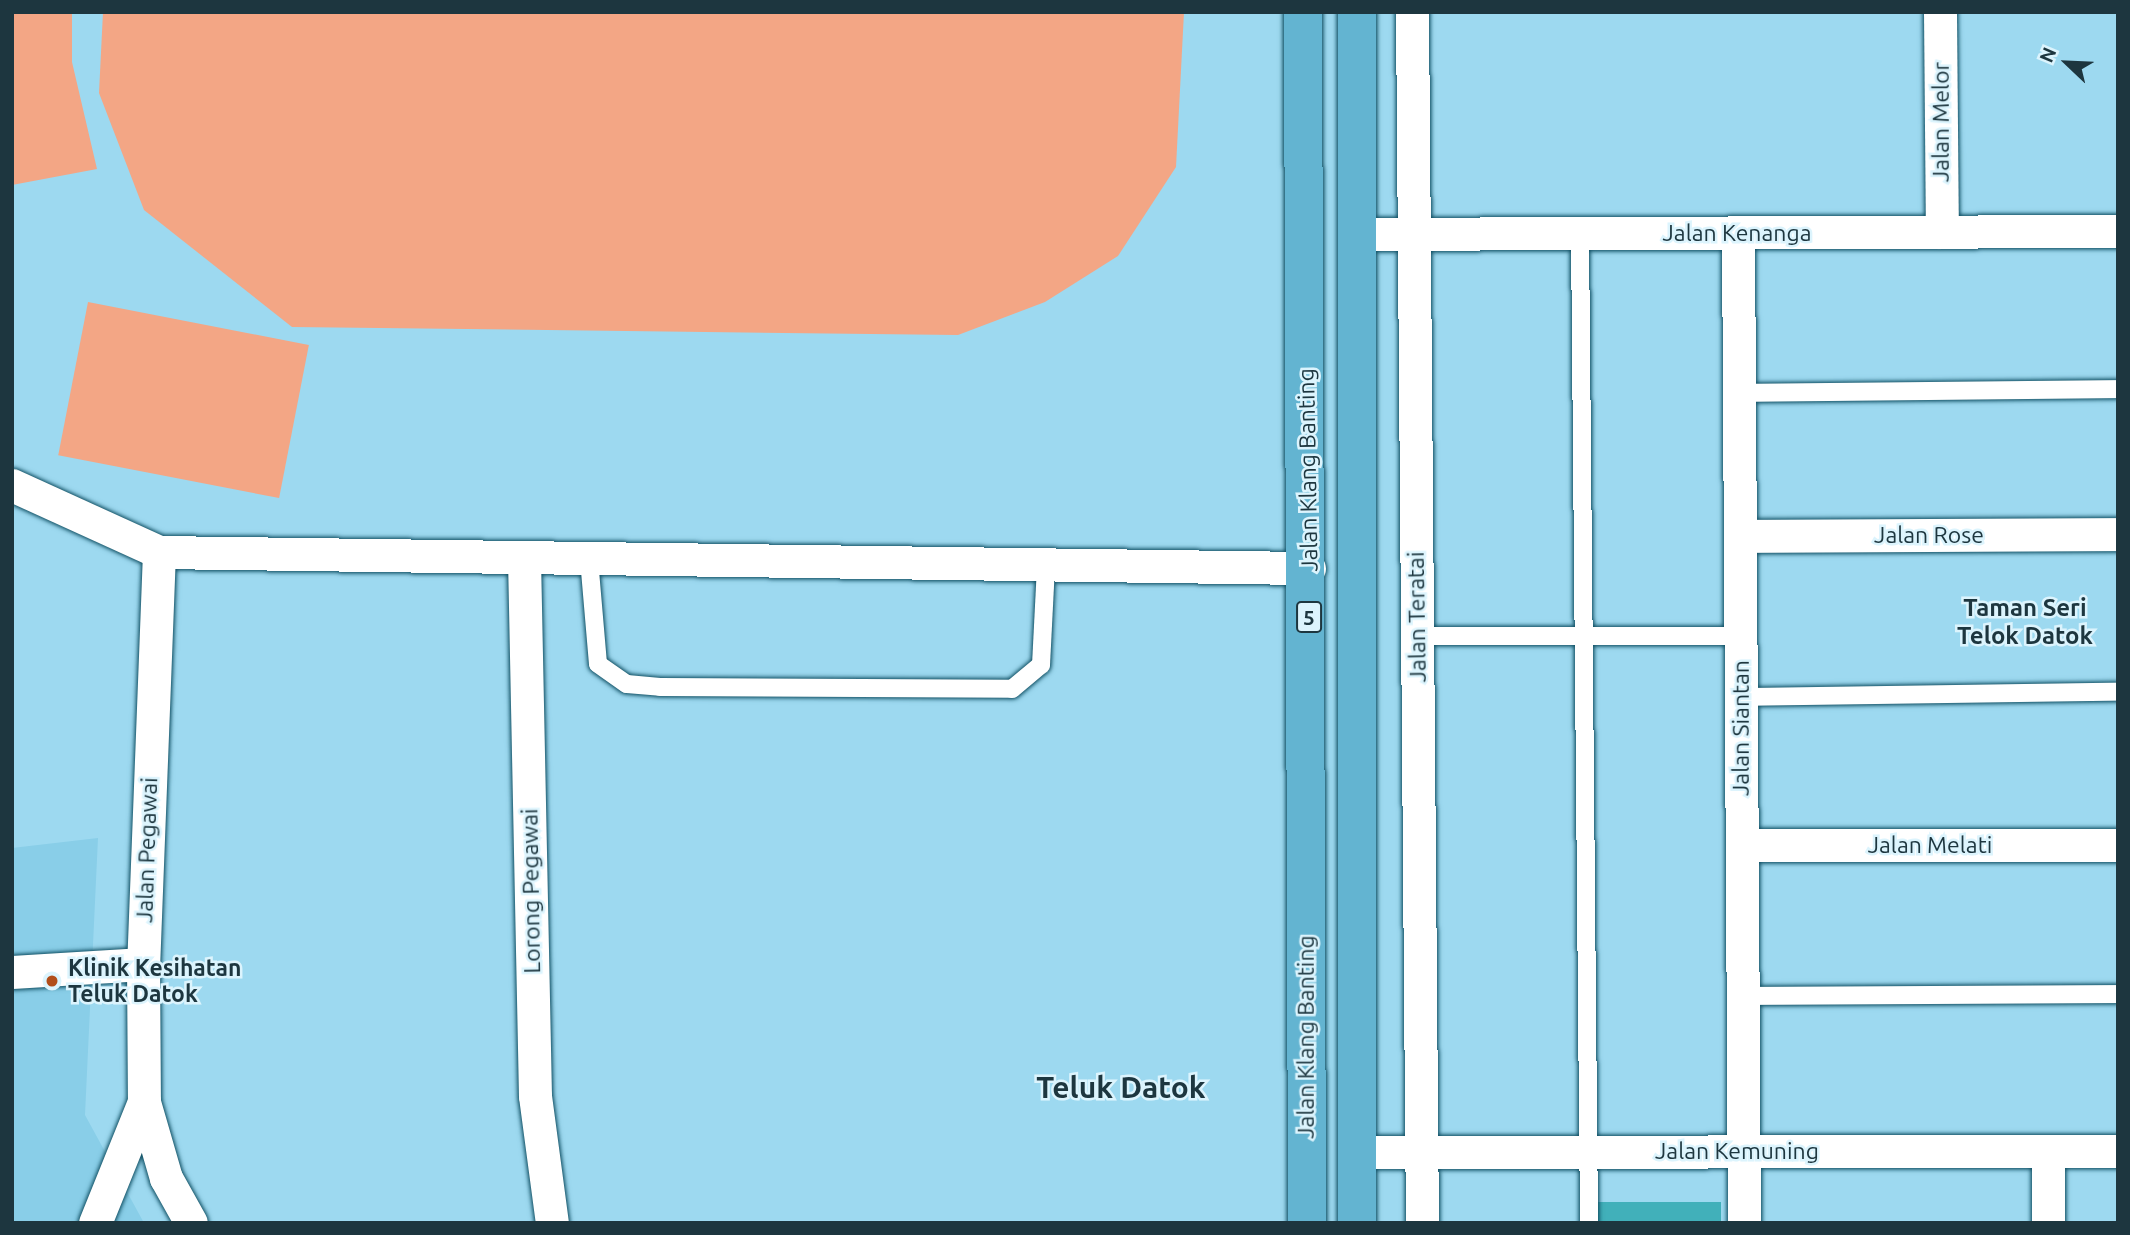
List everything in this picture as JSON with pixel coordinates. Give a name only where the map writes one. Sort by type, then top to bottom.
[{"type":"highway","name":"Jalan Klang Banting","points":[[1303,12],[1310,568],[1307,1223]]},
{"type":"highway","name":"Jalan Klang Banting","points":[[1357,12],[1357,1223]]},
{"type":"street","name":"Jalan Teratai","points":[[1412,12],[1422,1223]]},
{"type":"street","name":"Jalan Melor","points":[[1940,12],[1942,232]]},
{"type":"street","name":"Jalan Kenanga","points":[[1357,234],[2118,231]]},
{"type":"street","name":"Jalan Siantan","points":[[1738,233],[1744,1223]]},
{"type":"street","points":[[12,485],[159,552],[1310,568]]},
{"type":"street","name":"Jalan Rose","points":[[1740,536],[2118,534]]},
{"type":"street","name":"Jalan Pegawai","points":[[159,552],[143,964],[144,1102],[166,1178],[191,1223]]},
{"type":"street","name":"Lorong Pegawai","points":[[524,558],[534,1096],[552,1223]]},
{"type":"street","name":"Jalan Melati","points":[[1742,845],[2118,845]]},
{"type":"street","points":[[12,972],[143,964]]},
{"type":"street","points":[[94,1223],[144,1102]]},
{"type":"street","name":"Jalan Kemuning","points":[[1357,1152],[2118,1151]]},
{"type":"street","points":[[2048,1152],[2048,1223]]},
{"type":"lane","points":[[1580,233],[1589,1223]]},
{"type":"lane","points":[[1739,393],[2118,389]]},
{"type":"lane","points":[[589,559],[598,664],[627,684],[660,687],[1012,689],[1041,665],[1046,565]]},
{"type":"lane","points":[[1417,636],[1741,636]]},
{"type":"lane","points":[[1741,697],[2118,692]]},
{"type":"lane","points":[[1743,996],[2118,994]]},
{"type":"shaded area","points":[[12,12],[72,12],[72,62],[97,169],[12,185]]},
{"type":"shaded area","points":[[103,12],[1184,12],[1176,167],[1118,256],[1045,302],[958,335],[292,327],[144,210],[99,93]]},
{"type":"shaded area","points":[[88,302],[309,345],[279,498],[58,455]]},
{"type":"shaded area","name":"Klinik Kesihatan Teluk Datok","points":[[98,838],[85,1115],[144,1223],[12,1223],[12,848]]},
{"type":"building","points":[[1594,1202],[1721,1202],[1721,1223],[1594,1223]]},
{"type":"place","name":"Klinik Kesihatan Teluk Datok","points":[[52,981]]},
{"type":"district","name":"Taman Seri Telok Datok","points":[[2025,622]]},
{"type":"district","name":"Teluk Datok","points":[[1121,1087]]}]
